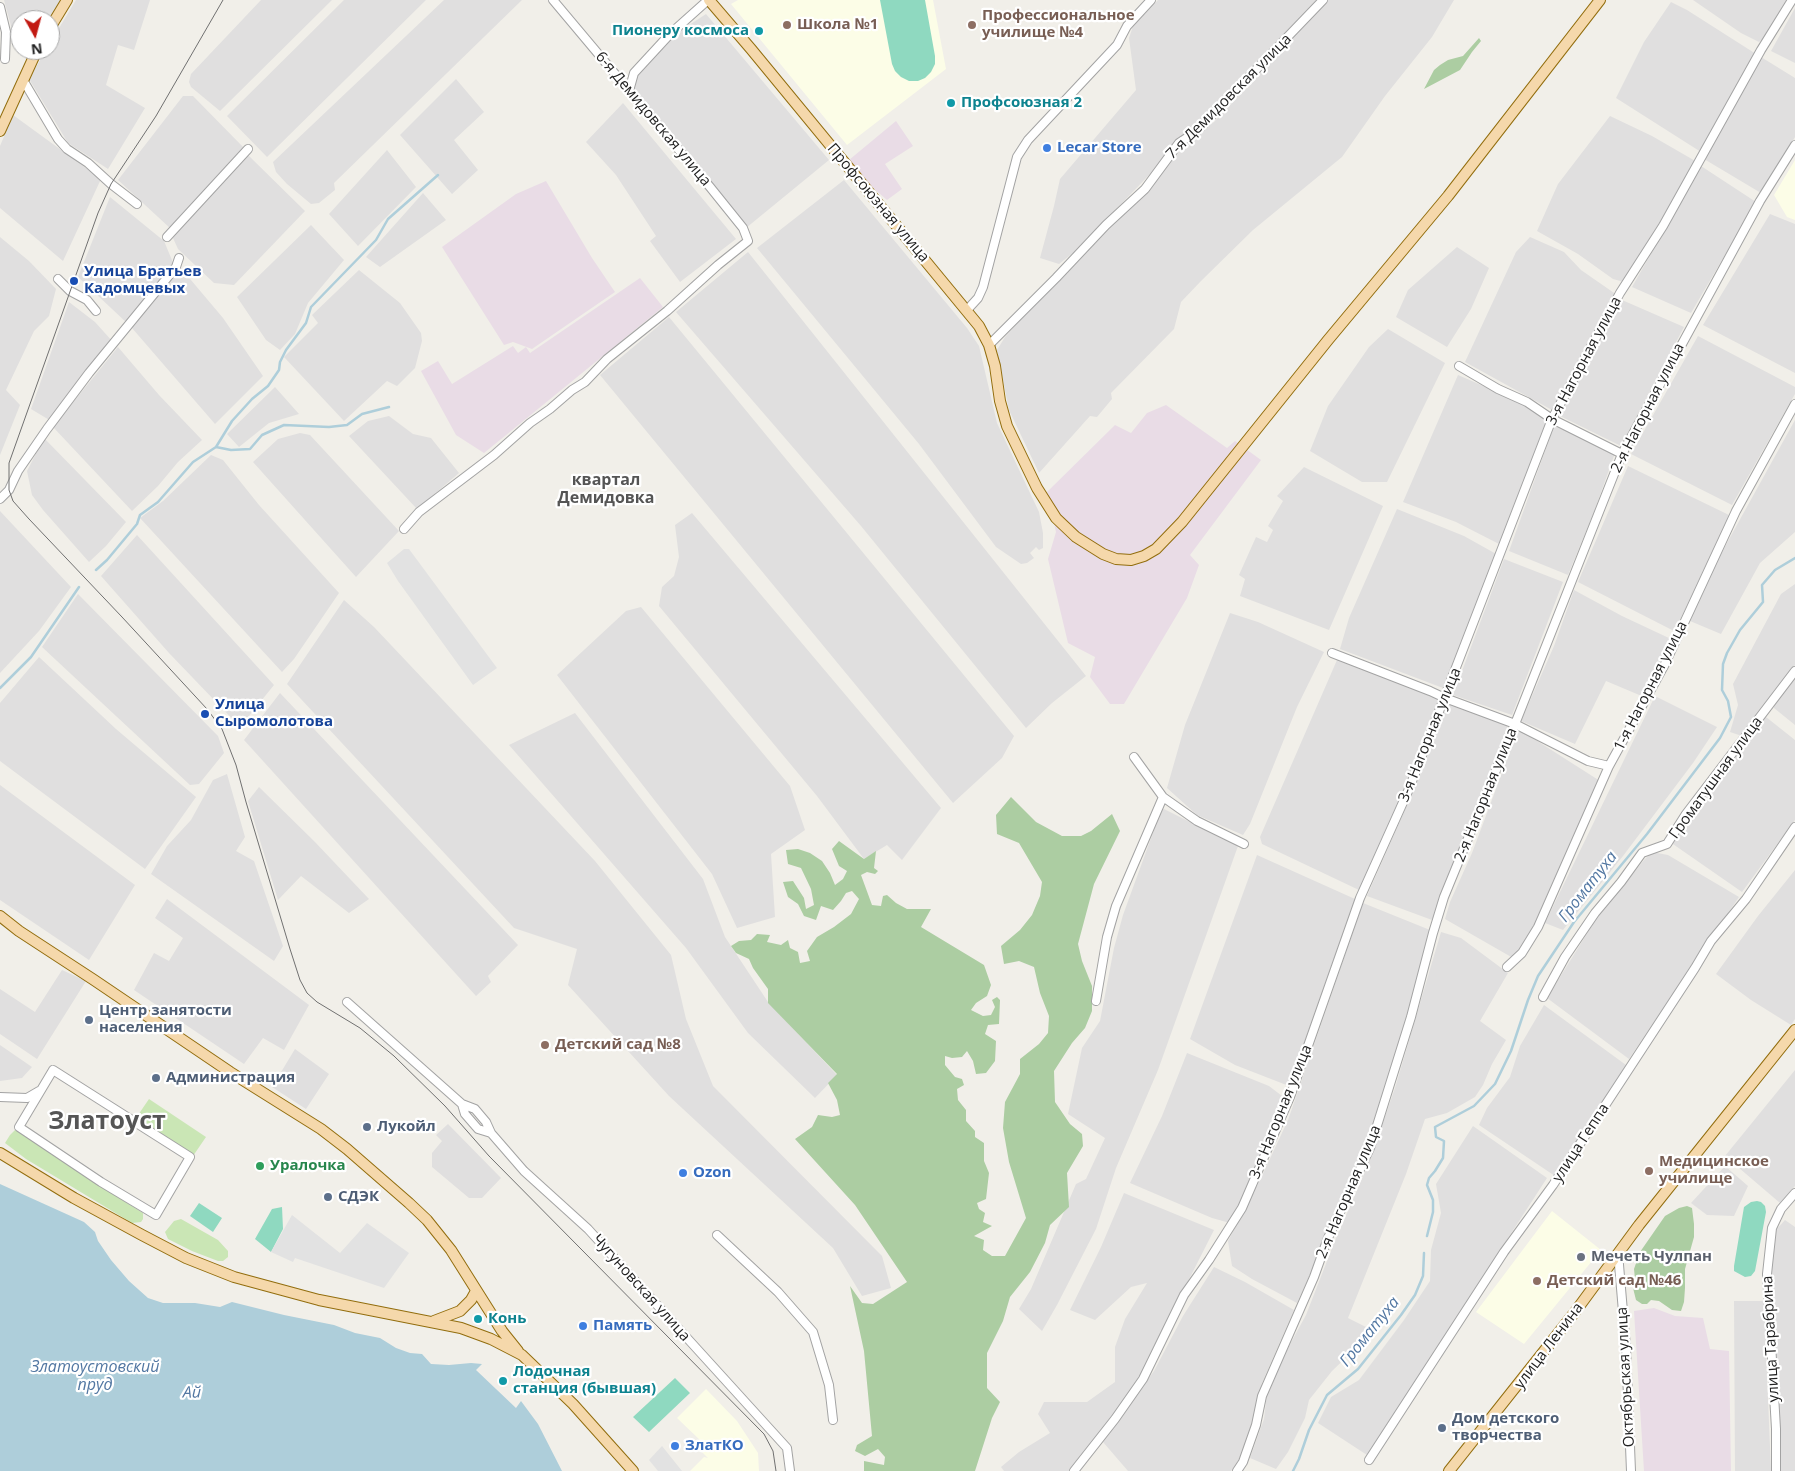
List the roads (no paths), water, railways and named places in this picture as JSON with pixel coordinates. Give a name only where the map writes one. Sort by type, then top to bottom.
[{"type":"main road","points":[[60,12],[67,0]]},
{"type":"main road","name":"Профсоюзная улица","points":[[708,0],[756,55],[979,326],[995,366],[1000,401],[1007,426],[1037,488],[1056,518],[1076,537],[1116,559],[1131,560],[1144,556],[1156,549],[1182,522],[1328,340],[1448,196],[1600,0]]},
{"type":"main road","points":[[0,130],[32,60]]},
{"type":"main road","points":[[0,916],[230,1072],[326,1132],[409,1203],[451,1250],[502,1331],[522,1355],[573,1404],[633,1471]]},
{"type":"main road","name":"улица Ленина","points":[[1450,1471],[1569,1320],[1618,1253],[1795,1030]]},
{"type":"main road","points":[[0,1152],[74,1198],[142,1235],[186,1258],[234,1277],[319,1300],[462,1328],[491,1339],[522,1355]]},
{"type":"main road","points":[[431,1322],[460,1312],[476,1291]]},
{"type":"street","name":"6-я Демидовская улица","points":[[404,529],[419,512],[494,455],[530,423],[585,382],[607,359],[667,311],[748,241],[743,228],[554,0]]},
{"type":"street","points":[[629,90],[634,73],[670,34],[708,0]]},
{"type":"street","points":[[966,310],[978,298],[983,287],[1017,157],[1028,140],[1117,45],[1127,26],[1151,0]]},
{"type":"street","name":"7-я Демидовская улица","points":[[988,345],[1145,189],[1179,143],[1197,131],[1323,0]]},
{"type":"street","name":"3-я Нагорная улица","points":[[1074,1471],[1115,1419],[1143,1379],[1184,1295],[1242,1208],[1290,1097],[1360,898],[1409,789],[1552,419],[1620,293],[1663,226],[1761,50],[1792,0]]},
{"type":"street","points":[[0,7],[6,32],[5,59]]},
{"type":"street","points":[[23,80],[58,139],[67,149],[88,163],[138,204]]},
{"type":"street","name":"2-я Нагорная улица","points":[[1237,1471],[1243,1462],[1256,1425],[1262,1396],[1314,1277],[1328,1238],[1370,1148],[1397,1064],[1444,897],[1622,454],[1760,201],[1795,145]]},
{"type":"street","points":[[168,237],[248,149]]},
{"type":"street","points":[[0,499],[9,490],[18,471],[89,373],[176,267],[178,258]]},
{"type":"street","points":[[58,279],[70,291],[87,300],[96,310]]},
{"type":"street","points":[[1459,366],[1498,389],[1527,402],[1552,419],[1622,454]]},
{"type":"street","name":"1-я Нагорная улица","points":[[1508,967],[1522,953],[1538,927],[1609,766],[1665,664],[1736,511],[1795,404]]},
{"type":"street","points":[[1332,653],[1515,724],[1588,761],[1609,766]]},
{"type":"street","name":"Громатушная улица","points":[[1542,997],[1565,957],[1595,913],[1622,882],[1642,853],[1667,844],[1686,814],[1795,671]]},
{"type":"street","points":[[1134,757],[1163,797],[1197,821],[1244,844]]},
{"type":"street","points":[[1096,1001],[1107,937],[1116,906],[1163,797]]},
{"type":"street","name":"улица Геппа","points":[[1369,1460],[1504,1252],[1553,1185],[1696,968],[1711,941],[1746,899],[1795,827]]},
{"type":"street","name":"Чугуновская улица","points":[[347,1002],[462,1104],[465,1114],[478,1129],[491,1133],[524,1171],[594,1236],[787,1448],[790,1471]]},
{"type":"street","points":[[0,1097],[27,1098],[38,1092],[49,1074],[45,1068]]},
{"type":"street","points":[[53,1070],[190,1157],[156,1215],[101,1182],[19,1127],[53,1070]]},
{"type":"street","name":"улица Тарабрина","points":[[1776,1471],[1776,1429],[1767,1274],[1772,1228],[1781,1210],[1795,1193]]},
{"type":"street","points":[[717,1235],[778,1292],[813,1332],[829,1385],[833,1420]]},
{"type":"street","name":"Октябрьская улица","points":[[1618,1253],[1625,1338],[1631,1471]]},
{"type":"water","name":"Златоустовский пруд","points":[[0,1184],[84,1222],[95,1232],[98,1241],[111,1260],[129,1281],[148,1298],[163,1303],[195,1303],[220,1307],[232,1302],[334,1325],[355,1333],[380,1338],[396,1348],[410,1353],[422,1354],[431,1364],[482,1364],[476,1370],[516,1408],[521,1401],[538,1424],[562,1471],[0,1471]]},
{"type":"waterway","points":[[96,570],[107,560],[137,524],[140,515],[158,502],[193,462],[216,447],[232,421],[252,399],[268,386],[279,370],[280,362],[286,350],[306,323],[311,307],[376,240],[388,219],[438,175]]},
{"type":"waterway","points":[[216,447],[231,450],[250,449],[262,435],[284,425],[329,427],[347,425],[362,414],[389,407]]},
{"type":"waterway","name":"Громатуха","points":[[1427,1236],[1433,1212],[1433,1200],[1427,1185],[1429,1178],[1443,1158],[1444,1141],[1436,1137],[1435,1127],[1474,1106],[1495,1084],[1511,1051],[1538,976],[1574,922],[1647,834],[1720,738],[1731,717],[1728,701],[1722,690],[1723,664],[1727,653],[1740,630],[1763,602],[1762,585],[1775,570],[1795,558]]},
{"type":"waterway","points":[[0,688],[31,657],[79,587]]},
{"type":"waterway","name":"Громатуха","points":[[1293,1471],[1309,1430],[1327,1395],[1358,1369],[1415,1295],[1423,1276],[1424,1253]]},
{"type":"tram line","points":[[223,0],[156,116],[111,184],[98,213],[9,463],[9,490],[13,501],[207,709],[222,729],[236,765],[290,949],[300,980],[307,993],[317,1002],[360,1028],[394,1056],[445,1106],[489,1156],[764,1434],[773,1451],[776,1471]]},
{"type":"place","name":"Школа №1","points":[[787,25]]},
{"type":"place","name":"Профессиональное училище №4","points":[[972,25]]},
{"type":"place","name":"Пионеру космоса","points":[[759,31]]},
{"type":"place","name":"Профсоюзная 2","points":[[951,103]]},
{"type":"place","name":"Lecar Store","points":[[1047,148]]},
{"type":"place","name":"Улица Братьев Кадомцевых","points":[[74,281]]},
{"type":"place","name":"Улица Сыромолотова","points":[[205,714]]},
{"type":"place","name":"Центр занятости населения","points":[[89,1020]]},
{"type":"place","name":"Детский сад №8","points":[[545,1045]]},
{"type":"place","name":"Администрация","points":[[156,1078]]},
{"type":"place","name":"Лукойл","points":[[367,1127]]},
{"type":"place","name":"Уралочка","points":[[260,1166]]},
{"type":"place","name":"Медицинское училище","points":[[1649,1171]]},
{"type":"place","name":"Ozon","points":[[683,1173]]},
{"type":"place","name":"СДЭК","points":[[328,1197]]},
{"type":"place","name":"Мечеть Чулпан","points":[[1581,1257]]},
{"type":"place","name":"Детский сад №46","points":[[1537,1281]]},
{"type":"place","name":"Конь","points":[[478,1319]]},
{"type":"place","name":"Память","points":[[583,1326]]},
{"type":"place","name":"Лодочная станция (бывшая)","points":[[503,1381]]},
{"type":"place","name":"Дом детского творчества","points":[[1442,1428]]},
{"type":"place","name":"ЗлатКО","points":[[675,1446]]},
{"type":"district","name":"квартал Демидовка","points":[[606,489]]},
{"type":"district","name":"Златоуст","points":[[107,1122]]},
{"type":"water label","name":"Ай","points":[[192,1393]]}]
